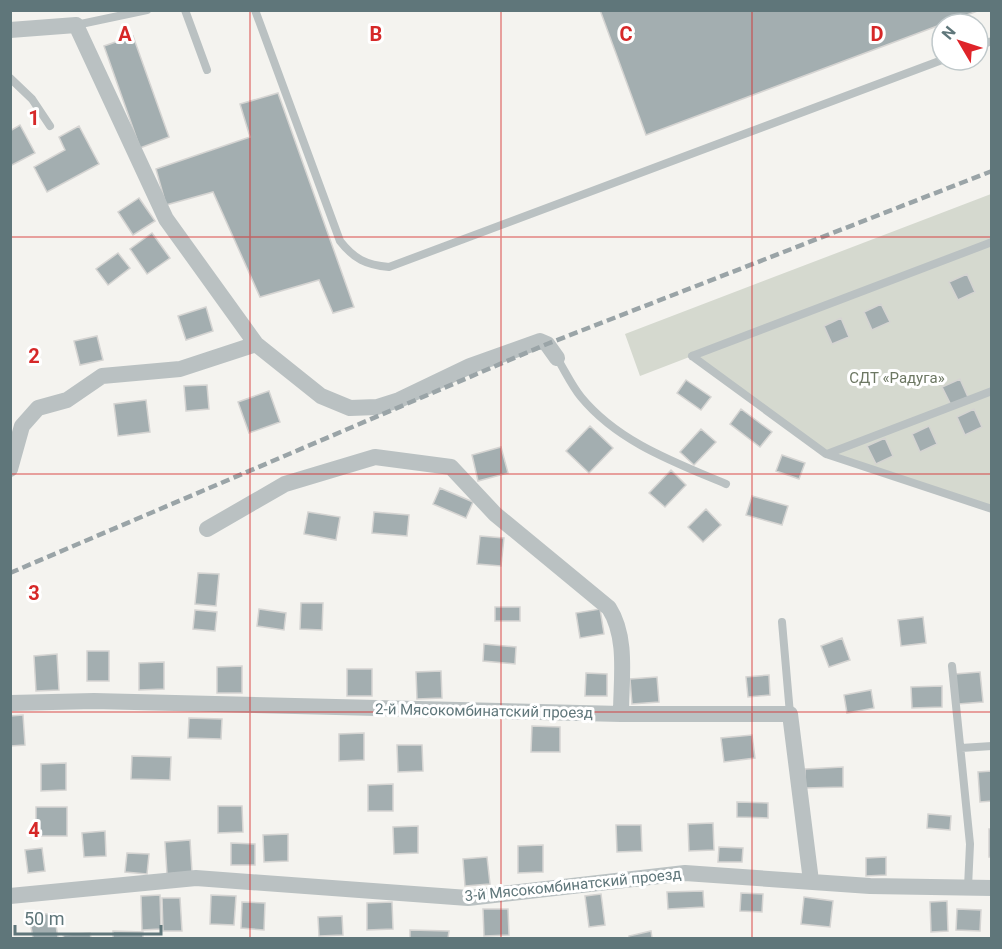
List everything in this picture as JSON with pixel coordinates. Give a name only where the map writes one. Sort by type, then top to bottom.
[{"type":"street","points":[[10,30],[76,25],[166,219],[256,344],[321,396],[350,408],[377,407],[399,400],[470,366],[540,341],[547,344],[557,358]]},
{"type":"street","points":[[10,469],[22,426],[38,408],[68,400],[102,376],[180,369],[256,344]]},
{"type":"street","points":[[207,529],[285,484],[375,457],[452,467],[495,514],[609,608],[616,619],[621,638],[621,714]]},
{"type":"street","name":"2-й Мясокомбинатский проезд","points":[[10,703],[94,701],[621,714],[790,714]]},
{"type":"street","points":[[790,714],[811,881]]},
{"type":"street","name":"3-й Мясокомбинатский проезд","points":[[10,896],[196,878],[468,898],[685,873],[870,886],[992,888]]},
{"type":"lane","points":[[106,21],[107,10]]},
{"type":"lane","points":[[76,25],[106,21],[147,10]]},
{"type":"lane","points":[[185,10],[207,70]]},
{"type":"lane","points":[[255,10],[340,241],[352,257],[370,266],[389,267],[930,64]]},
{"type":"lane","points":[[10,78],[32,99],[50,126]]},
{"type":"lane","points":[[992,242],[692,356],[826,454],[992,509]]},
{"type":"lane","points":[[557,358],[579,395],[592,410],[644,449],[726,484]]},
{"type":"lane","points":[[826,454],[992,391]]},
{"type":"lane","points":[[782,622],[790,714]]},
{"type":"lane","points":[[952,666],[970,844],[968,887]]},
{"type":"lane","points":[[961,748],[992,746]]},
{"type":"green space","name":"СДТ «Радуга»","points":[[991,194],[991,509],[826,454],[692,356],[640,376],[625,334]]},
{"type":"building","points":[[600,10],[980,10],[930,12],[930,29],[646,135]]},
{"type":"building","points":[[133,36],[169,137],[140,148],[104,46]]},
{"type":"building","points":[[278,93],[354,307],[333,313],[319,280],[260,297],[213,192],[166,205],[156,169],[250,137],[240,104]]},
{"type":"building","points":[[20,125],[35,153],[10,166],[10,131]]},
{"type":"building","points":[[79,126],[99,164],[47,192],[34,167],[65,150],[59,137]]},
{"type":"building","points":[[139,198],[155,221],[133,235],[118,212]]},
{"type":"building","points":[[152,233],[170,258],[147,274],[130,249]]},
{"type":"building","points":[[118,253],[130,268],[108,285],[96,269]]},
{"type":"building","points":[[967,274],[975,292],[958,300],[949,282]]},
{"type":"building","points":[[881,304],[890,322],[872,330],[864,312]]},
{"type":"building","points":[[206,307],[213,331],[186,340],[178,316]]},
{"type":"building","points":[[841,318],[849,337],[832,344],[824,326]]},
{"type":"building","points":[[97,336],[103,360],[80,365],[74,341]]},
{"type":"building","points":[[960,379],[968,397],[951,405],[942,387]]},
{"type":"building","points":[[686,380],[711,397],[701,410],[677,393]]},
{"type":"building","points":[[207,385],[209,409],[186,411],[184,386]]},
{"type":"building","points":[[269,391],[280,422],[249,433],[238,402]]},
{"type":"building","points":[[146,400],[150,432],[118,436],[114,404]]},
{"type":"building","points":[[741,409],[772,432],[760,447],[730,424]]},
{"type":"building","points":[[974,409],[982,427],[965,435],[957,417]]},
{"type":"building","points":[[590,426],[613,448],[589,473],[566,451]]},
{"type":"building","points":[[929,426],[937,444],[920,452],[912,434]]},
{"type":"building","points":[[701,429],[716,442],[694,465],[680,452]]},
{"type":"building","points":[[885,438],[893,456],[876,464],[867,446]]},
{"type":"building","points":[[501,447],[508,473],[478,481],[472,455]]},
{"type":"building","points":[[782,455],[805,463],[799,479],[776,471]]},
{"type":"building","points":[[671,470],[686,485],[665,507],[649,493]]},
{"type":"building","points":[[440,488],[473,502],[466,518],[433,504]]},
{"type":"building","points":[[752,496],[788,506],[782,525],[746,515]]},
{"type":"building","points":[[706,509],[721,525],[703,542],[688,527]]},
{"type":"building","points":[[308,512],[340,517],[336,540],[304,534]]},
{"type":"building","points":[[374,512],[409,515],[407,536],[372,533]]},
{"type":"building","points":[[480,536],[504,538],[501,566],[477,564]]},
{"type":"building","points":[[198,573],[219,574],[216,606],[195,604]]},
{"type":"building","points":[[301,603],[323,603],[322,630],[300,629]]},
{"type":"building","points":[[495,607],[520,607],[520,621],[495,621]]},
{"type":"building","points":[[259,609],[286,613],[284,630],[257,626]]},
{"type":"building","points":[[600,609],[604,634],[580,638],[576,613]]},
{"type":"building","points":[[195,610],[217,612],[215,631],[193,629]]},
{"type":"building","points":[[923,617],[926,643],[901,646],[898,620]]},
{"type":"building","points":[[842,638],[850,660],[829,667],[821,646]]},
{"type":"building","points":[[484,644],[516,647],[515,664],[483,661]]},
{"type":"building","points":[[87,651],[109,651],[109,681],[87,681]]},
{"type":"building","points":[[57,654],[59,690],[36,691],[34,656]]},
{"type":"building","points":[[164,662],[164,689],[139,690],[139,663]]},
{"type":"building","points":[[242,666],[242,693],[217,693],[217,667]]},
{"type":"building","points":[[347,669],[372,669],[372,696],[347,696]]},
{"type":"building","points":[[441,671],[442,698],[417,699],[416,672]]},
{"type":"building","points":[[980,672],[983,702],[958,704],[955,674]]},
{"type":"building","points":[[586,673],[607,674],[607,696],[585,696]]},
{"type":"building","points":[[769,675],[770,695],[748,697],[746,677]]},
{"type":"building","points":[[657,677],[659,702],[632,704],[630,679]]},
{"type":"building","points":[[942,686],[942,707],[912,708],[911,687]]},
{"type":"building","points":[[871,690],[874,708],[847,713],[844,695]]},
{"type":"building","points":[[23,715],[25,745],[10,746],[10,716]]},
{"type":"building","points":[[189,718],[222,719],[221,739],[188,738]]},
{"type":"building","points":[[532,726],[560,727],[560,752],[531,752]]},
{"type":"building","points":[[364,733],[364,760],[339,761],[339,734]]},
{"type":"building","points":[[752,735],[755,758],[724,762],[721,738]]},
{"type":"building","points":[[397,745],[422,745],[423,771],[398,772]]},
{"type":"building","points":[[132,756],[171,757],[170,780],[131,779]]},
{"type":"building","points":[[66,763],[66,790],[41,791],[41,764]]},
{"type":"building","points":[[843,767],[843,787],[805,788],[805,769]]},
{"type":"building","points":[[992,771],[992,801],[980,802],[978,772]]},
{"type":"building","points":[[393,784],[393,811],[368,811],[368,785]]},
{"type":"building","points":[[737,802],[768,803],[768,818],[737,817]]},
{"type":"building","points":[[218,806],[242,806],[243,832],[218,833]]},
{"type":"building","points":[[36,807],[67,807],[67,836],[36,836]]},
{"type":"building","points":[[928,814],[951,816],[950,830],[927,828]]},
{"type":"building","points":[[713,823],[714,850],[689,851],[688,824]]},
{"type":"building","points":[[616,825],[641,825],[642,851],[617,852]]},
{"type":"building","points":[[418,826],[418,853],[394,854],[393,827]]},
{"type":"building","points":[[989,829],[992,829],[992,857],[989,857]]},
{"type":"building","points":[[105,831],[106,856],[84,857],[82,833]]},
{"type":"building","points":[[288,834],[288,861],[264,862],[263,835]]},
{"type":"building","points":[[190,840],[192,872],[167,874],[165,842]]},
{"type":"building","points":[[231,843],[255,844],[255,865],[231,865]]},
{"type":"building","points":[[543,845],[543,872],[518,873],[518,846]]},
{"type":"building","points":[[719,847],[743,848],[742,862],[718,862]]},
{"type":"building","points":[[42,848],[45,871],[28,873],[25,850]]},
{"type":"building","points":[[127,853],[149,854],[147,874],[125,872]]},
{"type":"building","points":[[487,857],[490,884],[465,886],[463,859]]},
{"type":"building","points":[[886,857],[886,875],[866,876],[866,858]]},
{"type":"building","points":[[703,891],[704,907],[668,909],[667,892]]},
{"type":"building","points":[[741,893],[763,894],[762,912],[740,911]]},
{"type":"building","points":[[601,894],[605,925],[589,927],[585,896]]},
{"type":"building","points":[[160,895],[161,929],[142,930],[141,896]]},
{"type":"building","points":[[211,895],[236,896],[234,925],[210,924]]},
{"type":"building","points":[[804,897],[833,901],[830,927],[801,924]]},
{"type":"building","points":[[162,898],[180,898],[182,931],[163,931]]},
{"type":"building","points":[[947,901],[948,931],[931,932],[930,902]]},
{"type":"building","points":[[242,902],[265,903],[264,930],[241,928]]},
{"type":"building","points":[[392,902],[393,929],[367,930],[367,903]]},
{"type":"building","points":[[483,909],[508,909],[509,935],[484,936]]},
{"type":"building","points":[[957,909],[981,910],[980,931],[956,930]]},
{"type":"building","points":[[54,913],[58,938],[33,938],[29,916]]},
{"type":"building","points":[[342,916],[343,935],[319,936],[318,917]]},
{"type":"building","points":[[410,930],[449,931],[448,938],[410,938]]},
{"type":"building","points":[[113,931],[143,932],[143,938],[113,938]]},
{"type":"building","points":[[651,931],[652,938],[629,938],[629,936]]},
{"type":"building","points":[[90,933],[91,938],[64,938],[63,935]]},
{"type":"railway","points":[[10,573],[547,344],[992,171]]}]
